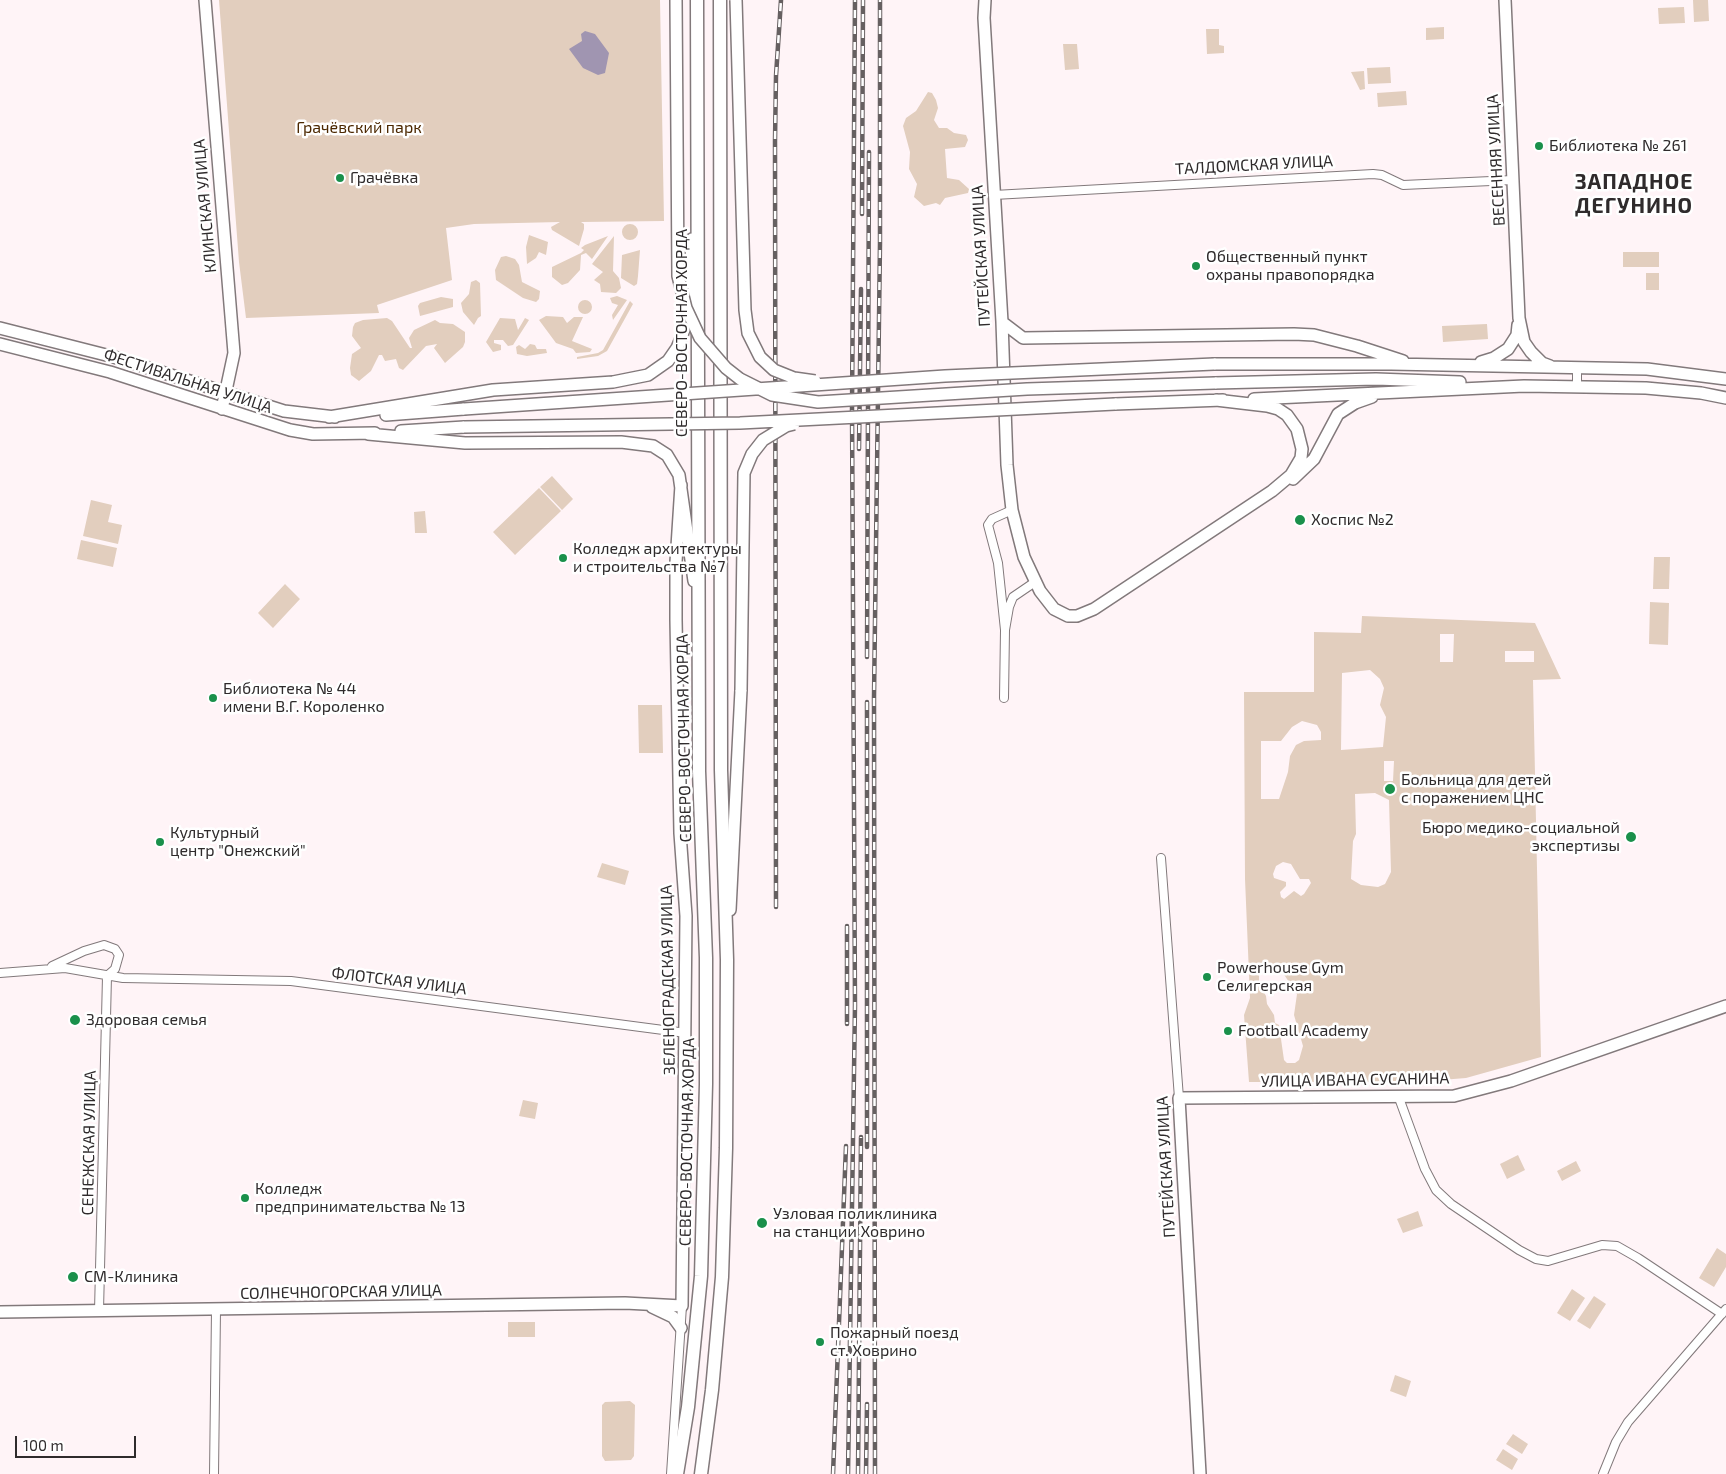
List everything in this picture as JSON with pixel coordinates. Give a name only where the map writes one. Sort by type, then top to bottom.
[{"type":"main road","name":"КЛИНСКАЯ УЛИЦА","points":[[204,0],[234,353],[222,409]]},
{"type":"main road","points":[[676,0],[678,276],[686,308],[700,338],[712,354],[740,379],[772,395],[818,402],[1027,389],[1376,379],[1524,386]]},
{"type":"main road","name":"СЕВЕРО-ВОСТОЧНАЯ ХОРДА","points":[[677,1474],[688,1407],[701,1276],[704,1184],[706,958],[699,771],[697,0]]},
{"type":"main road","points":[[720,0],[721,770],[728,960]]},
{"type":"main road","points":[[736,0],[745,310],[748,333],[760,357],[783,374],[803,380],[847,383]]},
{"type":"main road","name":"ПУТЕЙСКАЯ УЛИЦА","points":[[984,0],[1002,322],[1007,465],[1012,510],[1024,558],[1046,602],[1054,609],[1068,616],[1084,614],[1272,491]]},
{"type":"main road","name":"ВЕСЕННЯЯ УЛИЦА","points":[[1469,365],[1494,358],[1508,349],[1517,335],[1519,318],[1505,0]]},
{"type":"main road","points":[[329,417],[509,389],[621,381],[640,378],[662,366],[673,355],[682,336],[689,304],[698,160]]},
{"type":"main road","name":"ВЕСЕННЯЯ УЛИЦА","points":[[1519,318],[1524,342],[1542,363],[1553,367]]},
{"type":"main road","points":[[1002,322],[1023,338],[1314,335],[1414,364]]},
{"type":"main road","name":"ФЕСТИВАЛЬНАЯ УЛИЦА","points":[[0,328],[114,357],[257,403],[299,414],[329,417]]},
{"type":"main road","name":"ФЕСТИВАЛЬНАЯ УЛИЦА","points":[[0,344],[110,372],[290,430],[313,434],[368,434]]},
{"type":"main road","points":[[329,417],[1045,370],[1214,364],[1414,364],[1577,367],[1673,370],[1726,379]]},
{"type":"main road","points":[[368,434],[464,427],[711,424],[1524,386],[1664,389],[1726,398]]},
{"type":"main road","points":[[1272,491],[1292,480],[1306,467],[1319,449],[1335,419],[1343,410],[1355,403],[1386,392]]},
{"type":"main road","points":[[1216,400],[1278,409],[1293,422],[1301,438],[1301,458],[1291,475],[1272,491]]},
{"type":"main road","points":[[700,1474],[712,1390],[722,1277],[726,1148],[728,960],[739,755],[744,473],[752,454],[770,435],[786,426],[839,418]]},
{"type":"main road","points":[[368,434],[465,442],[645,443],[661,450],[677,468],[681,485],[695,588],[700,665]]},
{"type":"main road","name":"ЗЕЛЕНОГРАДСКАЯ УЛИЦА","points":[[681,485],[676,562],[676,639],[680,833],[686,916],[682,1306]]},
{"type":"main road","name":"УЛИЦА ИВАНА СУСАНИНА","points":[[1179,1098],[1443,1097],[1484,1089],[1726,1006]]},
{"type":"main road","name":"ПУТЕЙСКАЯ УЛИЦА","points":[[1179,1098],[1200,1474]]},
{"type":"main road","points":[[646,1304],[674,1317],[681,1328]]},
{"type":"main road","name":"СОЛНЕЧНОГОРСКАЯ УЛИЦА","points":[[0,1312],[646,1304],[682,1306]]},
{"type":"street","name":"ТАЛДОМСКАЯ УЛИЦА","points":[[994,195],[1365,174],[1382,175],[1403,185],[1513,180]]},
{"type":"street","points":[[1577,367],[1577,386]]},
{"type":"street","points":[[1004,698],[1005,630],[998,563],[988,524],[992,519],[1012,510]]},
{"type":"street","points":[[1005,630],[1013,597],[1035,582]]},
{"type":"street","name":"ПУТЕЙСКАЯ УЛИЦА","points":[[1161,858],[1179,1098]]},
{"type":"street","name":"ФЛОТСКАЯ УЛИЦА","points":[[48,968],[84,951],[104,945],[115,949],[119,955],[115,969],[107,976]]},
{"type":"street","name":"ФЛОТСКАЯ УЛИЦА","points":[[0,973],[48,968],[78,968],[107,976],[123,978],[291,981],[686,1033]]},
{"type":"street","name":"СЕНЕЖСКАЯ УЛИЦА","points":[[99,1311],[107,976]]},
{"type":"street","points":[[1400,1098],[1425,1169],[1436,1190],[1451,1204],[1519,1250],[1536,1259],[1548,1261],[1602,1246],[1617,1246],[1724,1312],[1628,1422],[1616,1442],[1603,1474]]},
{"type":"street","name":"ЗЕЛЕНОГРАДСКАЯ УЛИЦА","points":[[671,1474],[682,1306]]},
{"type":"street","points":[[214,1474],[216,1310]]},
{"type":"green space","name":"Грачёвский парк","points":[[219,0],[660,0],[664,221],[581,222],[584,224],[584,229],[579,246],[552,230],[551,227],[560,222],[474,224],[446,228],[452,280],[377,305],[379,313],[246,318],[239,262]]},
{"type":"green space","points":[[1693,0],[1708,0],[1709,21],[1694,22]]},
{"type":"green space","points":[[1684,7],[1685,23],[1659,24],[1658,8]]},
{"type":"green space","points":[[1444,27],[1444,39],[1426,40],[1426,28]]},
{"type":"green space","points":[[1206,29],[1219,29],[1219,45],[1224,46],[1224,53],[1207,54]]},
{"type":"green space","points":[[1063,44],[1077,44],[1079,69],[1065,70]]},
{"type":"green space","points":[[1390,67],[1391,83],[1368,84],[1367,68]]},
{"type":"green space","points":[[1364,71],[1365,89],[1360,90],[1351,72]]},
{"type":"green space","points":[[1406,91],[1407,105],[1378,107],[1377,93]]},
{"type":"green space","points":[[928,92],[932,93],[936,100],[938,108],[934,120],[939,128],[947,128],[954,133],[966,135],[968,140],[965,147],[945,149],[947,178],[959,180],[969,189],[968,193],[945,198],[940,205],[936,203],[924,206],[914,197],[917,184],[909,169],[910,152],[903,126],[906,118],[916,111]]},
{"type":"green space","points":[[630,224],[638,232],[630,240],[622,232]]},
{"type":"green space","points":[[529,235],[548,242],[546,255],[539,252],[536,258],[527,264],[526,247]]},
{"type":"green space","points":[[608,236],[592,259],[586,253],[581,255],[580,270],[568,283],[562,285],[552,277],[552,267],[581,253],[584,250],[581,248],[585,245]]},
{"type":"green space","points":[[614,236],[613,271],[619,278],[621,288],[616,293],[601,292],[600,284],[594,280],[603,272],[592,264]]},
{"type":"green space","points":[[640,250],[637,284],[634,286],[621,278],[622,255]]},
{"type":"green space","points":[[1623,252],[1659,252],[1659,267],[1623,267]]},
{"type":"green space","points":[[506,256],[515,259],[519,265],[522,282],[540,291],[539,299],[536,302],[523,298],[496,280],[495,270],[501,257]]},
{"type":"green space","points":[[1646,273],[1659,273],[1659,290],[1646,290]]},
{"type":"green space","points":[[476,280],[480,283],[481,316],[474,325],[463,312],[461,303],[469,294],[471,282]]},
{"type":"green space","points":[[617,296],[627,300],[613,320],[612,315],[618,305],[612,303],[610,298]]},
{"type":"green space","points":[[441,297],[453,299],[453,307],[420,316],[418,306],[420,303]]},
{"type":"green space","points":[[582,300],[588,300],[592,307],[588,314],[582,314],[578,310],[578,304]]},
{"type":"green space","points":[[630,301],[633,304],[607,351],[598,356],[577,359],[577,357],[598,353],[603,350]]},
{"type":"green space","points":[[546,316],[563,317],[567,323],[574,317],[583,317],[572,341],[592,349],[590,352],[576,353],[573,349],[556,343],[539,320]]},
{"type":"green space","points":[[387,318],[392,321],[410,348],[412,348],[409,338],[414,330],[435,320],[440,323],[453,324],[465,332],[465,342],[463,347],[445,363],[434,348],[437,344],[426,346],[403,370],[399,368],[396,359],[385,361],[382,355],[379,355],[371,371],[359,381],[351,375],[350,368],[352,354],[361,348],[352,336],[353,327],[355,323],[363,320]]},
{"type":"green space","points":[[500,318],[515,319],[518,330],[525,318],[529,320],[513,345],[508,346],[503,340],[494,340],[494,343],[501,345],[501,350],[493,352],[486,342]]},
{"type":"green space","points":[[1487,324],[1488,339],[1443,342],[1442,326]]},
{"type":"green space","points":[[530,344],[535,345],[537,349],[546,349],[547,353],[527,356],[517,354],[516,347],[519,345],[525,349]]},
{"type":"green space","points":[[552,476],[573,499],[562,510],[540,487]]},
{"type":"green space","points":[[539,488],[561,511],[515,555],[493,532]]},
{"type":"green space","points":[[91,500],[112,505],[108,522],[122,525],[118,544],[83,536]]},
{"type":"green space","points":[[425,511],[427,533],[415,533],[414,512]]},
{"type":"green space","points":[[81,540],[117,548],[113,567],[77,559]]},
{"type":"green space","points":[[1654,557],[1670,557],[1669,589],[1653,589]]},
{"type":"green space","points":[[285,584],[300,599],[273,628],[258,613]]},
{"type":"green space","points":[[1650,602],[1669,603],[1668,645],[1649,644]]},
{"type":"green space","name":"Больница для детей с поражением ЦНС","points":[[1362,616],[1535,623],[1561,679],[1533,680],[1541,1057],[1466,1078],[1416,1082],[1249,1082],[1244,1015],[1250,998],[1245,879],[1244,692],[1314,692],[1314,632],[1361,633]],"holes":[[[1440,634],[1454,634],[1453,662],[1440,662]],[[1505,651],[1534,651],[1534,662],[1505,662]],[[1370,670],[1380,679],[1384,688],[1380,705],[1386,717],[1383,747],[1341,750],[1342,673]],[[1302,721],[1317,725],[1321,732],[1321,740],[1304,741],[1296,745],[1290,756],[1288,772],[1279,799],[1261,799],[1261,741],[1281,741],[1292,727]],[[1384,761],[1394,761],[1393,781],[1384,781]],[[1375,793],[1389,800],[1391,872],[1385,884],[1378,887],[1361,885],[1351,879],[1353,841],[1356,834],[1355,794]],[[1283,862],[1291,864],[1300,879],[1309,879],[1311,883],[1301,896],[1294,891],[1284,899],[1281,897],[1280,892],[1286,886],[1286,882],[1274,878],[1273,874],[1276,866]],[[1265,962],[1275,971],[1283,973],[1297,994],[1294,1015],[1303,1046],[1299,1060],[1295,1063],[1287,1063],[1284,1060],[1279,1025],[1275,1023],[1274,1015],[1267,1004],[1266,996],[1259,983],[1259,966]]]},
{"type":"green space","points":[[638,705],[662,705],[663,753],[639,753]]},
{"type":"green space","points":[[602,863],[629,871],[625,885],[597,877]]},
{"type":"green space","points":[[523,1100],[538,1103],[535,1119],[519,1116]]},
{"type":"green space","points":[[1518,1155],[1525,1170],[1507,1179],[1500,1164]]},
{"type":"green space","points":[[1576,1161],[1581,1171],[1562,1181],[1557,1171]]},
{"type":"green space","points":[[1418,1211],[1423,1226],[1403,1233],[1397,1219]]},
{"type":"green space","points":[[1717,1248],[1726,1254],[1726,1267],[1714,1287],[1699,1278]]},
{"type":"green space","points":[[1572,1289],[1585,1298],[1570,1321],[1557,1313]]},
{"type":"green space","points":[[1594,1296],[1606,1304],[1590,1329],[1577,1321]]},
{"type":"green space","points":[[508,1322],[535,1322],[535,1337],[508,1337]]},
{"type":"green space","points":[[1395,1375],[1411,1381],[1406,1397],[1390,1391]]},
{"type":"green space","points":[[630,1401],[635,1405],[634,1456],[631,1460],[605,1461],[602,1456],[602,1405],[605,1402]]},
{"type":"green space","points":[[1513,1434],[1528,1444],[1522,1454],[1506,1444]]},
{"type":"green space","points":[[1503,1449],[1518,1459],[1512,1470],[1496,1460]]},
{"type":"shaded area","points":[[585,31],[595,34],[609,53],[605,73],[598,75],[583,68],[569,49],[582,41],[581,34]]},
{"type":"railway","points":[[776,907],[775,141],[776,76],[781,0]]},
{"type":"railway","points":[[848,1474],[855,1005],[852,408],[855,0]]},
{"type":"railway","points":[[862,214],[863,0]]},
{"type":"railway","points":[[875,1474],[874,697],[880,243],[880,0]]},
{"type":"railway","points":[[867,657],[869,152]]},
{"type":"railway","points":[[859,449],[861,289]]},
{"type":"railway","points":[[867,702],[867,1147]]},
{"type":"railway","points":[[847,926],[847,1024]]},
{"type":"railway","points":[[858,1474],[861,1137]]},
{"type":"railway","points":[[833,1474],[846,1146]]},
{"type":"railway","points":[[866,1474],[867,1404]]},
{"type":"place","name":"Библиотека № 261","points":[[1539,146]]},
{"type":"place","name":"Грачёвка","points":[[340,178]]},
{"type":"place","name":"Общественный пункт охраны правопорядка","points":[[1196,266]]},
{"type":"place","name":"Хоспис №2","points":[[1300,520]]},
{"type":"place","name":"Колледж архитектуры и строительства №7","points":[[563,558]]},
{"type":"place","name":"Библиотека № 44 имени В.Г. Короленко","points":[[213,698]]},
{"type":"place","name":"Больница для детей с поражением ЦНС","points":[[1390,789]]},
{"type":"place","name":"Бюро медико-социальной экспертизы","points":[[1631,837]]},
{"type":"place","name":"Культурный центр \"Онежский\"","points":[[160,842]]},
{"type":"place","name":"Powerhouse Gym Селигерская","points":[[1207,977]]},
{"type":"place","name":"Здоровая семья","points":[[75,1020]]},
{"type":"place","name":"Football Academy","points":[[1228,1031]]},
{"type":"place","name":"Колледж предпринимательства № 13","points":[[245,1198]]},
{"type":"place","name":"Узловая поликлиника на станции Ховрино","points":[[762,1223]]},
{"type":"place","name":"СМ-Клиника","points":[[73,1277]]},
{"type":"place","name":"Пожарный поезд ст. Ховрино","points":[[820,1342]]},
{"type":"district","name":"ЗАПАДНОЕ ДЕГУНИНО","points":[[1634,194]]}]
